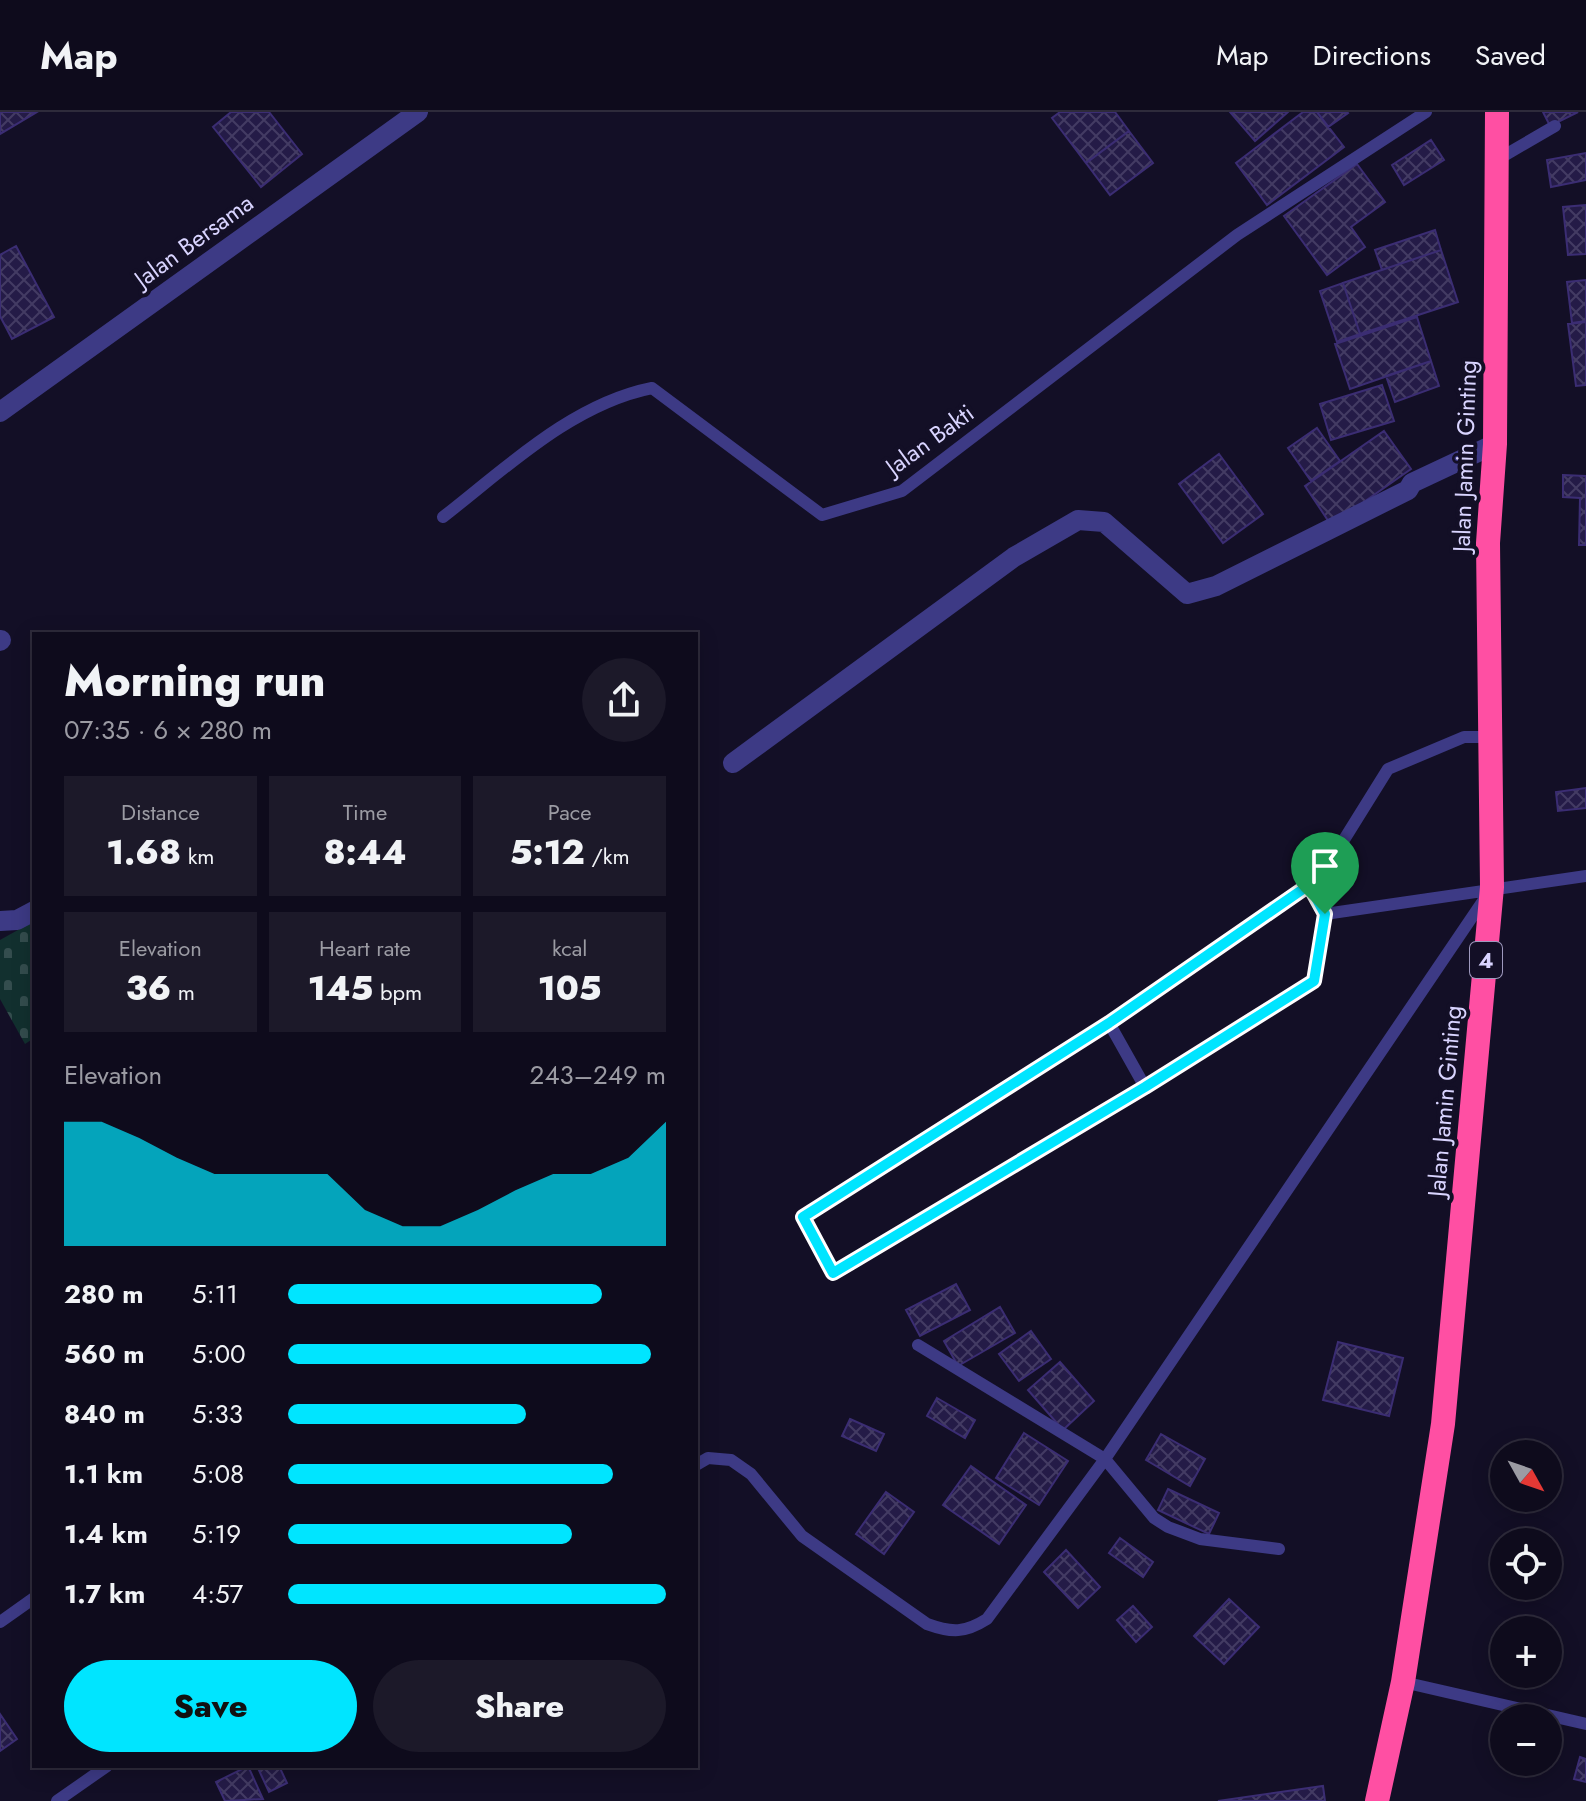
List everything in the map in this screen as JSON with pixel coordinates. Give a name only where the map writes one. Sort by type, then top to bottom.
[{"type":"highway","name":"Jalan Jamin Ginting","points":[[1377,1801],[1403,1682],[1443,1424],[1492,887],[1488,543],[1495,444],[1500,158],[1497,112]]},
{"type":"street","name":"Jalan Bersama","points":[[0,412],[418,112]]},
{"type":"street","points":[[733,763],[1014,557],[1078,520],[1104,522],[1187,594],[1216,586],[1408,490],[1412,483],[1495,444]]},
{"type":"street","points":[[0,921],[17,920],[32,912]]},
{"type":"lane","name":"Jalan Bakti","points":[[443,517],[546,437],[619,395],[652,388],[822,515],[902,491],[1237,235],[1426,112]]},
{"type":"lane","points":[[1500,158],[1555,126]]},
{"type":"lane","points":[[1309,885],[1325,914],[1314,981],[1145,1087],[833,1273],[803,1217],[1109,1023],[1309,885],[1327,867],[1388,769],[1464,737],[1490,737]]},
{"type":"lane","points":[[1325,914],[1492,887],[1586,876]]},
{"type":"lane","points":[[698,1464],[708,1458],[731,1460],[751,1474],[802,1536],[927,1624],[949,1632],[969,1631],[987,1619],[1105,1459],[1492,887]]},
{"type":"lane","points":[[1109,1023],[1145,1087]]},
{"type":"lane","points":[[918,1345],[1105,1459],[1149,1512],[1168,1527],[1200,1539],[1279,1549]]},
{"type":"lane","points":[[0,1622],[32,1599]]},
{"type":"lane","points":[[1403,1682],[1586,1724]]},
{"type":"lane","points":[[57,1801],[104,1768]]},
{"type":"green space","points":[[32,922],[32,1039],[25,1044],[0,999],[0,940]]},
{"type":"building","points":[[0,112],[37,112],[0,134]]},
{"type":"building","points":[[231,112],[269,112],[302,154],[261,187],[213,127]]},
{"type":"building","points":[[1060,112],[1115,112],[1129,131],[1086,163],[1052,118]]},
{"type":"building","points":[[1230,112],[1288,112],[1255,141]]},
{"type":"building","points":[[1303,112],[1317,112],[1344,147],[1267,205],[1236,163]]},
{"type":"building","points":[[1317,112],[1347,112],[1348,113],[1328,127]]},
{"type":"building","points":[[1543,112],[1578,112],[1550,126]]},
{"type":"building","points":[[1129,131],[1153,163],[1110,195],[1086,163]]},
{"type":"building","points":[[1431,140],[1444,160],[1404,185],[1392,165]]},
{"type":"building","points":[[1586,153],[1586,180],[1551,187],[1547,160]]},
{"type":"building","points":[[1357,164],[1385,202],[1351,227],[1365,247],[1327,275],[1284,216]]},
{"type":"building","points":[[1586,205],[1586,254],[1568,255],[1563,207]]},
{"type":"building","points":[[1435,230],[1441,250],[1382,270],[1375,250]]},
{"type":"building","points":[[16,246],[54,317],[12,339],[0,316],[0,255]]},
{"type":"building","points":[[1441,250],[1458,302],[1360,334],[1343,283]]},
{"type":"building","points":[[1586,280],[1586,321],[1572,323],[1567,282]]},
{"type":"building","points":[[1343,283],[1360,334],[1337,342],[1320,291]]},
{"type":"building","points":[[1417,317],[1431,361],[1350,389],[1335,344]]},
{"type":"building","points":[[1586,322],[1586,385],[1576,386],[1568,324]]},
{"type":"building","points":[[1431,361],[1439,386],[1395,402],[1386,376]]},
{"type":"building","points":[[1382,385],[1394,421],[1331,440],[1320,404]]},
{"type":"building","points":[[1317,428],[1340,461],[1311,481],[1288,448]]},
{"type":"building","points":[[1384,431],[1411,469],[1331,525],[1305,486]]},
{"type":"building","points":[[1219,454],[1263,514],[1223,543],[1179,484]]},
{"type":"building","points":[[1563,475],[1586,476],[1586,545],[1579,545],[1580,498],[1563,497]]},
{"type":"building","points":[[1586,788],[1586,808],[1558,811],[1556,792]]},
{"type":"building","points":[[956,1284],[970,1310],[920,1336],[906,1310]]},
{"type":"building","points":[[1000,1307],[1015,1333],[958,1366],[944,1341]]},
{"type":"building","points":[[1031,1331],[1051,1359],[1019,1381],[999,1354]]},
{"type":"building","points":[[1338,1342],[1403,1358],[1389,1416],[1323,1400]]},
{"type":"building","points":[[1060,1362],[1094,1401],[1063,1430],[1028,1390]]},
{"type":"building","points":[[937,1398],[975,1420],[965,1438],[927,1416]]},
{"type":"building","points":[[850,1419],[884,1434],[876,1451],[842,1436]]},
{"type":"building","points":[[1024,1433],[1068,1461],[1039,1505],[996,1478]]},
{"type":"building","points":[[1161,1434],[1205,1459],[1190,1486],[1146,1460]]},
{"type":"building","points":[[971,1466],[1026,1505],[999,1544],[943,1505]]},
{"type":"building","points":[[1168,1489],[1219,1513],[1209,1534],[1158,1510]]},
{"type":"building","points":[[886,1492],[914,1512],[884,1554],[856,1534]]},
{"type":"building","points":[[1120,1538],[1153,1562],[1143,1577],[1109,1553]]},
{"type":"building","points":[[1066,1550],[1100,1587],[1078,1608],[1044,1572]]},
{"type":"building","points":[[1229,1599],[1259,1627],[1224,1664],[1194,1636]]},
{"type":"building","points":[[1133,1606],[1152,1627],[1136,1642],[1117,1620]]},
{"type":"building","points":[[0,1714],[17,1739],[0,1751]]},
{"type":"building","points":[[1580,1757],[1586,1759],[1586,1782],[1574,1779]]},
{"type":"building","points":[[249,1768],[263,1799],[225,1801],[216,1782]]},
{"type":"building","points":[[258,1768],[280,1768],[287,1783],[269,1792]]},
{"type":"building","points":[[1323,1786],[1325,1801],[1218,1801]]},
{"type":"route","points":[[1309,885],[1325,914],[1314,981],[1145,1087],[833,1273],[803,1217],[1109,1023],[1309,885]]}]
